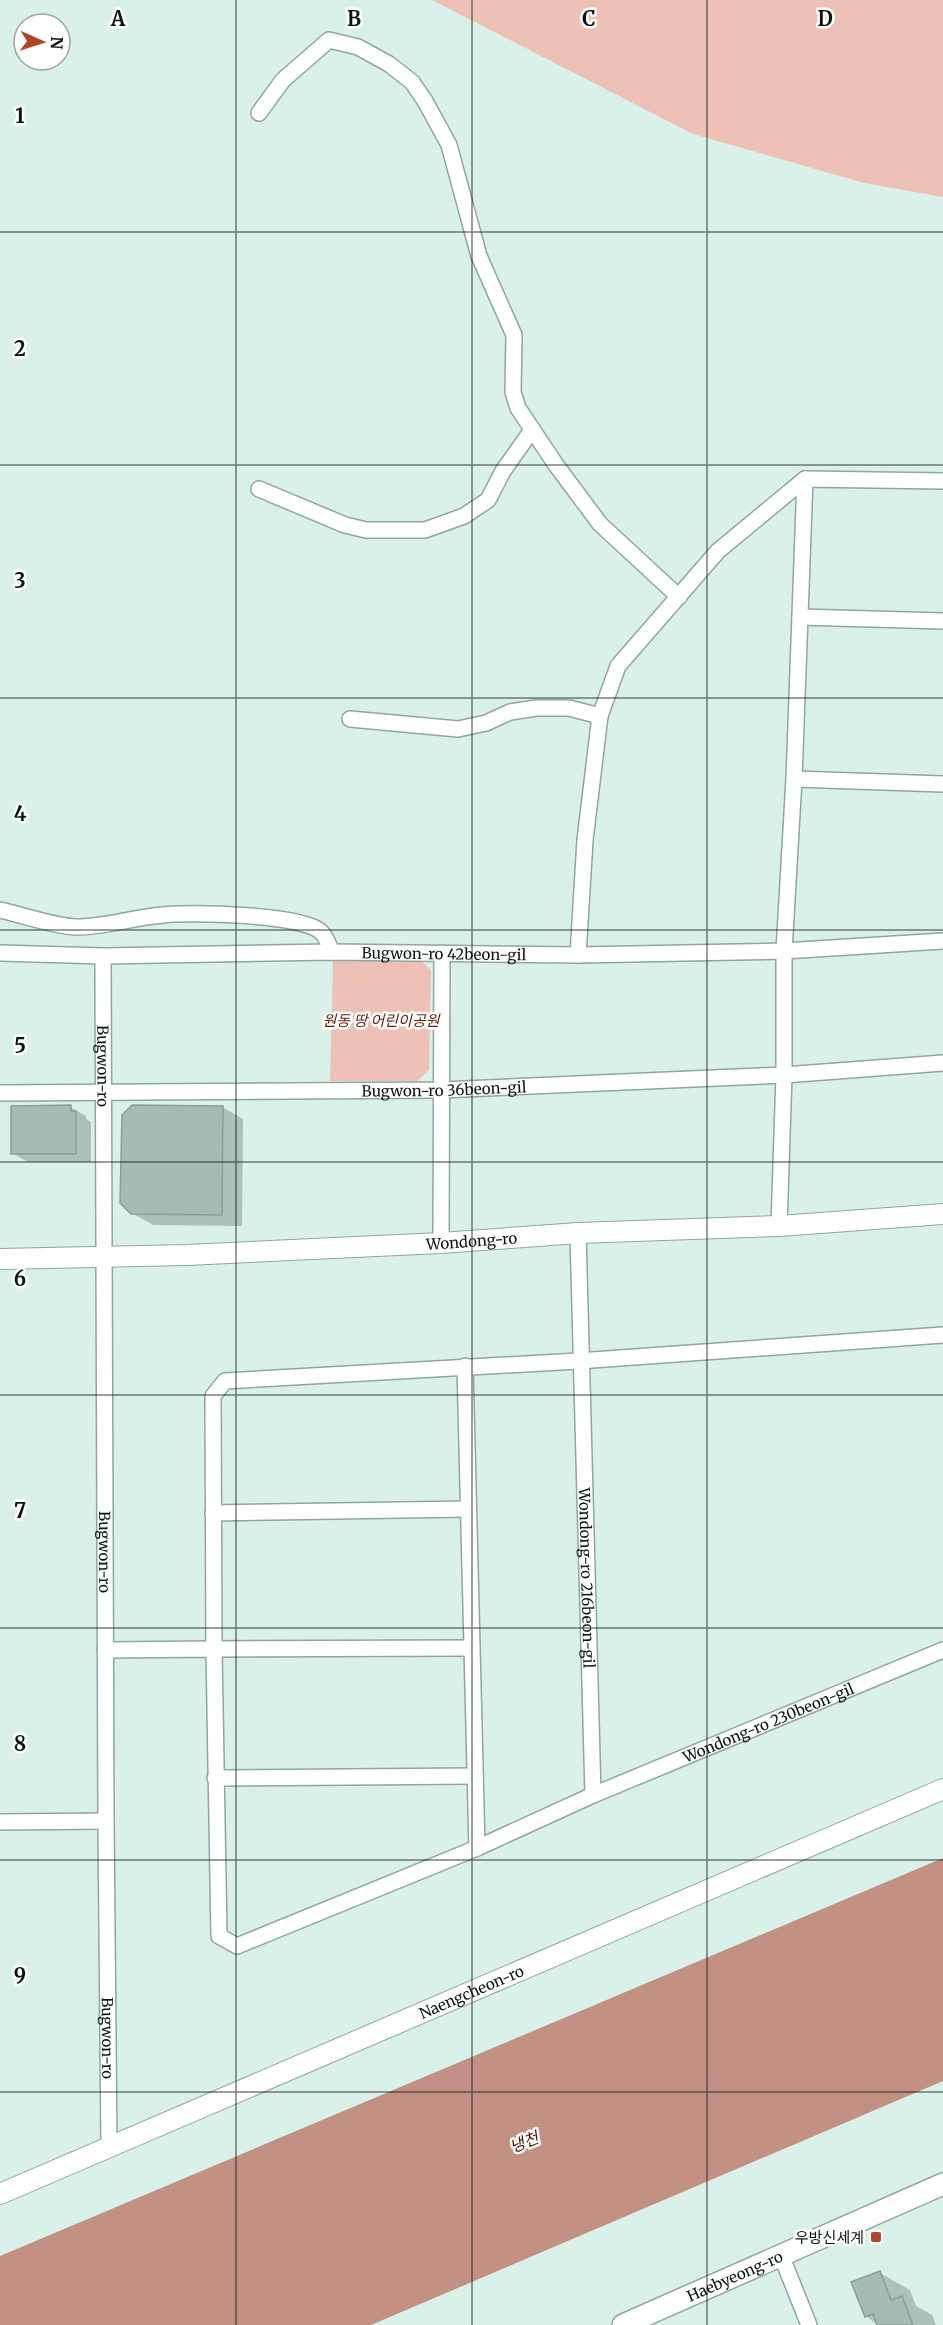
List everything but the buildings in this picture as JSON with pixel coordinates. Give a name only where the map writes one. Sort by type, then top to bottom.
[{"type":"main road","name":"Haebyeong-ro","points":[[623,2325],[943,2184]]},
{"type":"street","points":[[259,113],[283,80],[329,40],[358,47],[389,64],[412,82],[449,145],[479,256],[514,335],[513,392],[518,408],[600,524],[679,597]]},
{"type":"street","points":[[259,489],[345,525],[366,530],[425,530],[464,516],[488,500],[503,471],[532,430]]},
{"type":"street","points":[[779,1226],[784,1075],[784,951],[794,779],[805,479]]},
{"type":"street","points":[[578,955],[585,840],[600,716],[618,666],[718,551],[805,479],[943,481]]},
{"type":"street","points":[[800,617],[943,621]]},
{"type":"street","points":[[350,719],[458,729],[486,723],[510,711],[536,708],[569,708],[600,716]]},
{"type":"street","points":[[794,779],[943,784]]},
{"type":"street","points":[[0,910],[73,927],[189,913],[283,919],[309,925],[321,932],[332,952]]},
{"type":"street","name":"Bugwon-ro 42beon-gil","points":[[0,953],[103,956],[332,952],[578,955],[784,951],[943,941]]},
{"type":"street","points":[[441,1243],[442,953]]},
{"type":"street","name":"Bugwon-ro","points":[[103,956],[109,2148]]},
{"type":"street","name":"Bugwon-ro 36beon-gil","points":[[0,1093],[441,1090],[784,1075],[943,1063]]},
{"type":"street","name":"Wondong-ro","points":[[0,1259],[187,1255],[441,1243],[578,1233],[779,1226],[943,1214]]},
{"type":"street","name":"Wondong-ro 216beon-gil","points":[[578,1233],[579,1361],[593,1795]]},
{"type":"street","points":[[593,1795],[477,1848],[237,1946],[219,1936],[215,1778],[213,1396],[225,1380],[579,1361],[943,1335]]},
{"type":"street","points":[[465,1366],[477,1848]]},
{"type":"street","points":[[213,1513],[468,1509]]},
{"type":"street","points":[[105,1650],[472,1648]]},
{"type":"street","name":"Wondong-ro 230beon-gil","points":[[593,1795],[943,1650]]},
{"type":"street","points":[[215,1778],[475,1776]]},
{"type":"street","name":"Naengcheon-ro","points":[[0,2194],[943,1789]]},
{"type":"street","points":[[0,1822],[106,1821]]},
{"type":"street","points":[[781,2255],[809,2325]]},
{"type":"green space","points":[[432,0],[943,0],[943,197],[864,183],[693,134]]},
{"type":"green space","name":"원동 땅 어린이공원","points":[[333,960],[422,962],[431,970],[429,1070],[417,1081],[330,1081]]},
{"type":"water","name":"냉천","points":[[943,1858],[943,2081],[371,2325],[0,2325],[0,2256]]},
{"type":"place","name":"우방신세계","points":[[876,2237]]}]
